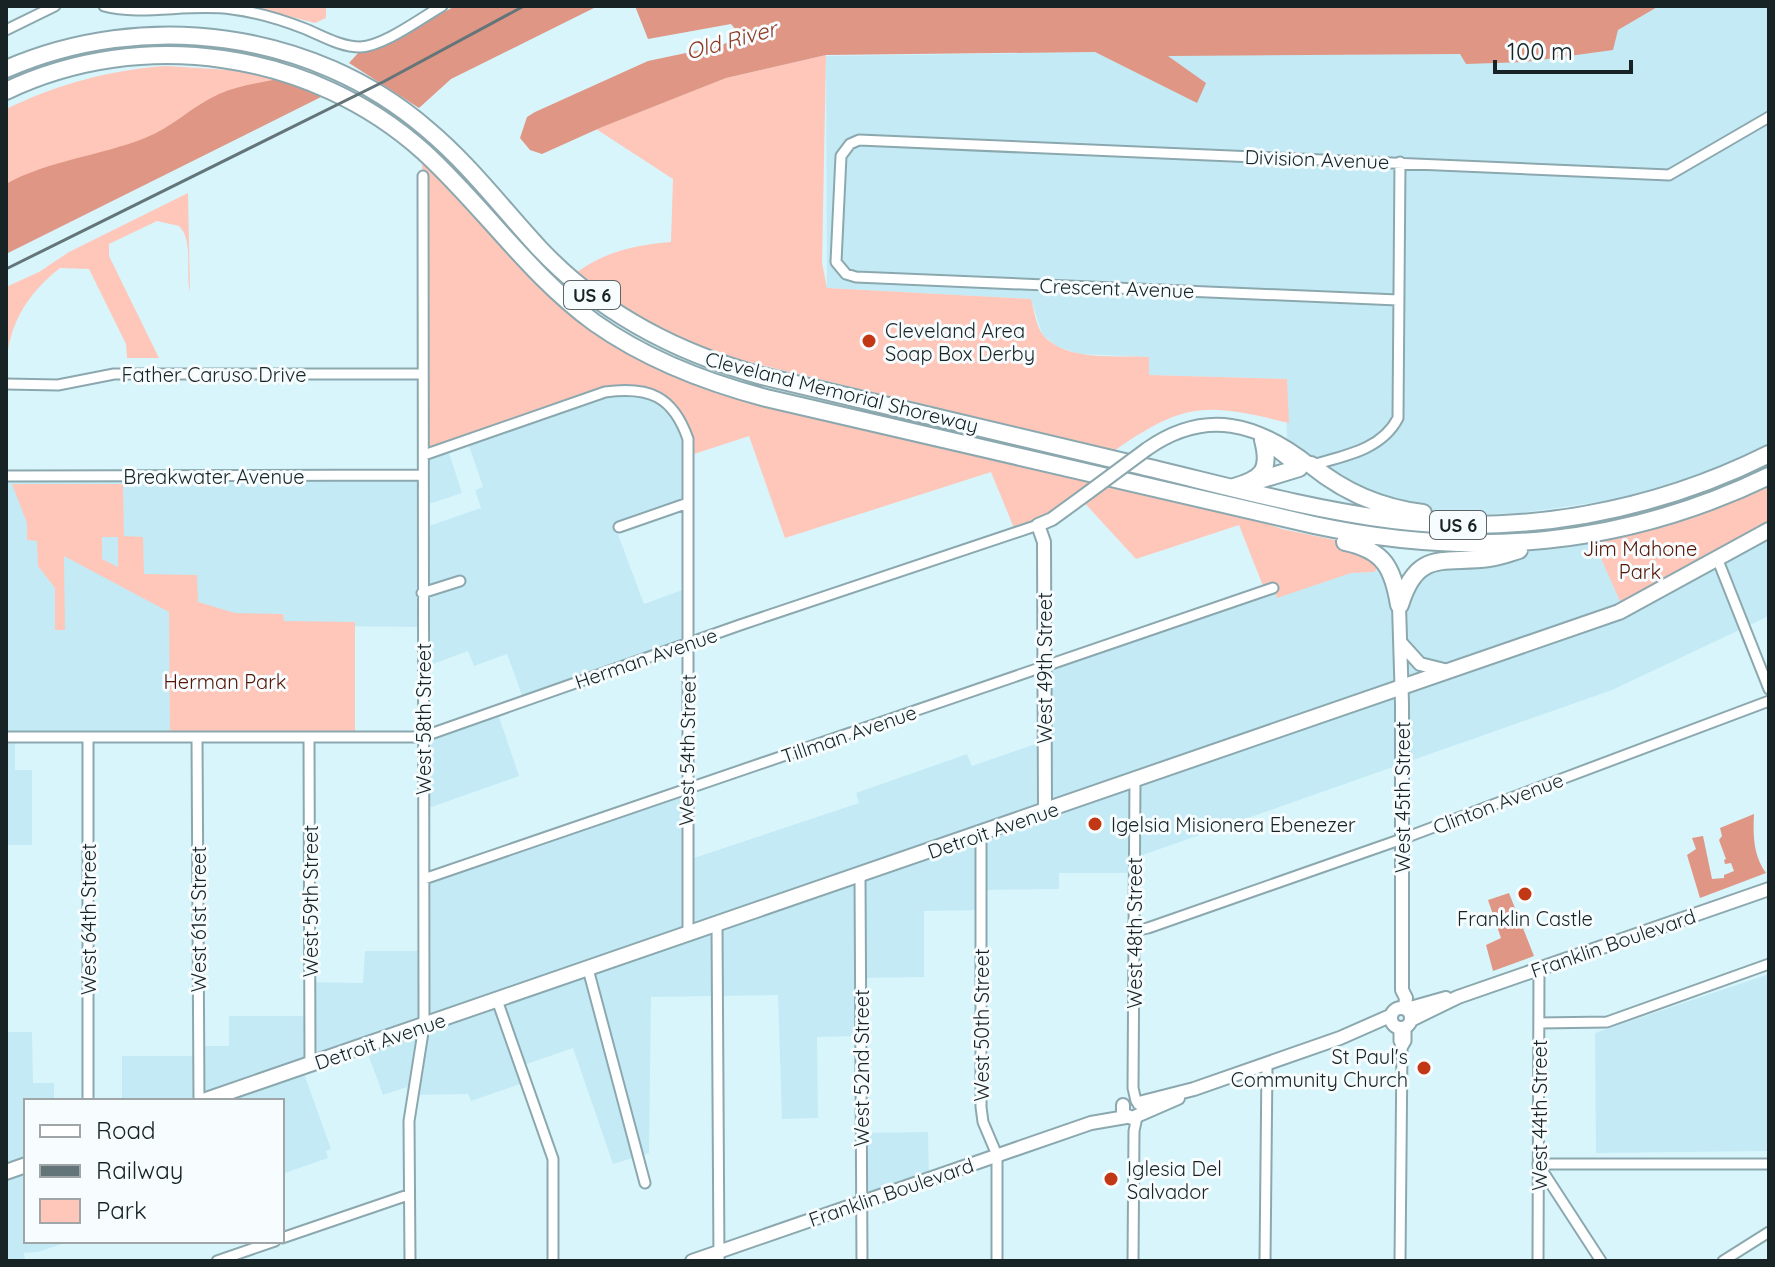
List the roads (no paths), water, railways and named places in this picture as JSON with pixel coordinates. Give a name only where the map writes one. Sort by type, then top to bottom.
[{"type":"highway","name":"Cleveland Memorial Shoreway","points":[[6,69],[81,44],[146,35],[215,37],[295,55],[356,81],[414,118],[463,163],[574,281],[627,320],[670,343],[715,362],[762,376],[1232,487],[1375,517],[1474,525],[1571,517],[1619,508],[1683,490],[1769,454]]},
{"type":"highway","name":"Cleveland Memorial Shoreway","points":[[6,91],[53,73],[95,62],[161,55],[227,59],[292,75],[349,100],[395,129],[422,151],[531,268],[569,302],[626,343],[687,373],[774,400],[1348,533],[1396,540],[1480,545],[1563,538],[1662,517],[1725,496],[1769,476]]},
{"type":"highway","points":[[6,104],[95,62]]},
{"type":"highway","points":[[1256,481],[1266,465],[1263,440]]},
{"type":"highway","points":[[1232,487],[1305,467],[1369,500],[1399,509],[1439,514],[1538,511],[1683,490]]},
{"type":"highway","points":[[1202,500],[1282,529],[1368,549],[1384,561],[1391,572],[1399,605]]},
{"type":"highway","points":[[1399,605],[1408,581],[1429,563],[1446,559],[1491,558],[1563,538]]},
{"type":"main road","name":"Detroit Avenue","points":[[207,1099],[1045,813],[1619,612],[1769,530]]},
{"type":"street","points":[[6,30],[55,6]]},
{"type":"street","points":[[104,6],[122,9],[232,9],[283,21],[335,41],[363,47],[388,37],[442,6]]},
{"type":"street","name":"Division Avenue","points":[[839,267],[836,262],[841,156],[850,144],[859,140],[1669,175],[1769,117]]},
{"type":"street","points":[[1305,467],[1373,445],[1396,422],[1399,410],[1400,162]]},
{"type":"street","name":"West 58th Street","points":[[410,1261],[409,1121],[424,1026],[423,176]]},
{"type":"street","name":"Crescent Avenue","points":[[839,267],[846,274],[856,277],[1398,300]]},
{"type":"street","name":"Father Caruso Drive","points":[[6,384],[58,385],[114,374],[423,374]]},
{"type":"street","name":"West 54th Street","points":[[424,455],[605,392],[628,389],[653,394],[672,407],[682,423],[688,439],[688,935]]},
{"type":"street","name":"Herman Avenue","points":[[6,737],[422,737],[1038,525],[1052,519],[1171,434],[1219,425],[1247,430],[1275,439],[1305,467]]},
{"type":"street","name":"Herman Avenue","points":[[1247,430],[1305,467]]},
{"type":"street","name":"Breakwater Avenue","points":[[6,476],[422,475]]},
{"type":"street","points":[[619,527],[688,503]]},
{"type":"street","name":"West 49th Street","points":[[1038,525],[1044,542],[1045,813]]},
{"type":"street","points":[[1717,558],[1769,689]]},
{"type":"street","points":[[422,593],[460,581]]},
{"type":"street","name":"Tillman Avenue","points":[[424,879],[1273,588]]},
{"type":"street","name":"West 45th Street","points":[[1399,605],[1402,990],[1406,998],[1401,1018],[1406,1041],[1402,1048],[1400,1261]]},
{"type":"street","points":[[1400,642],[1420,664],[1451,672]]},
{"type":"street","name":"Clinton Avenue","points":[[1134,931],[1402,839],[1769,701]]},
{"type":"street","name":"West 64th Street","points":[[88,737],[88,1099]]},
{"type":"street","name":"West 61st Street","points":[[197,737],[201,1099]]},
{"type":"street","name":"West 59th Street","points":[[309,737],[310,1065]]},
{"type":"street","name":"West 48th Street","points":[[1133,1261],[1135,779]]},
{"type":"street","name":"West 50th Street","points":[[981,834],[981,1107],[983,1122],[997,1155],[997,1261]]},
{"type":"street","name":"West 52nd Street","points":[[860,876],[862,1261]]},
{"type":"street","name":"Franklin Boulevard","points":[[692,1261],[719,1256],[1091,1123],[1094,1119],[1190,1094],[1194,1089],[1401,1018],[1441,998],[1458,997],[1769,889]]},
{"type":"street","points":[[717,925],[719,1256]]},
{"type":"street","points":[[1539,1023],[1607,1022],[1769,964]]},
{"type":"street","points":[[588,969],[645,1183]]},
{"type":"street","name":"West 44th Street","points":[[1538,1261],[1539,969]]},
{"type":"street","points":[[497,1000],[553,1159],[553,1261]]},
{"type":"street","points":[[1265,1261],[1267,1063]]},
{"type":"street","points":[[1538,1164],[1769,1164]]},
{"type":"street","points":[[1538,1164],[1601,1261]]},
{"type":"street","points":[[284,1237],[408,1195]]},
{"type":"street","points":[[1723,1261],[1769,1232]]},
{"type":"street","points":[[217,1261],[269,1243]]},
{"type":"railway","points":[[6,269],[383,82],[524,6]]},
{"type":"place","name":"Cleveland Area Soap Box Derby","points":[[869,341]]},
{"type":"place","name":"Igelsia Misionera Ebenezer","points":[[1095,824]]},
{"type":"place","name":"Franklin Castle","points":[[1525,894]]},
{"type":"place","name":"St Paul's Community Church","points":[[1424,1068]]},
{"type":"place","name":"Iglesia Del Salvador","points":[[1111,1179]]},
{"type":"water label","name":"Old River","points":[[731,40]]},
{"type":"park label","name":"Jim Mahone Park","points":[[1640,560]]},
{"type":"park label","name":"Herman Park","points":[[225,681]]}]
